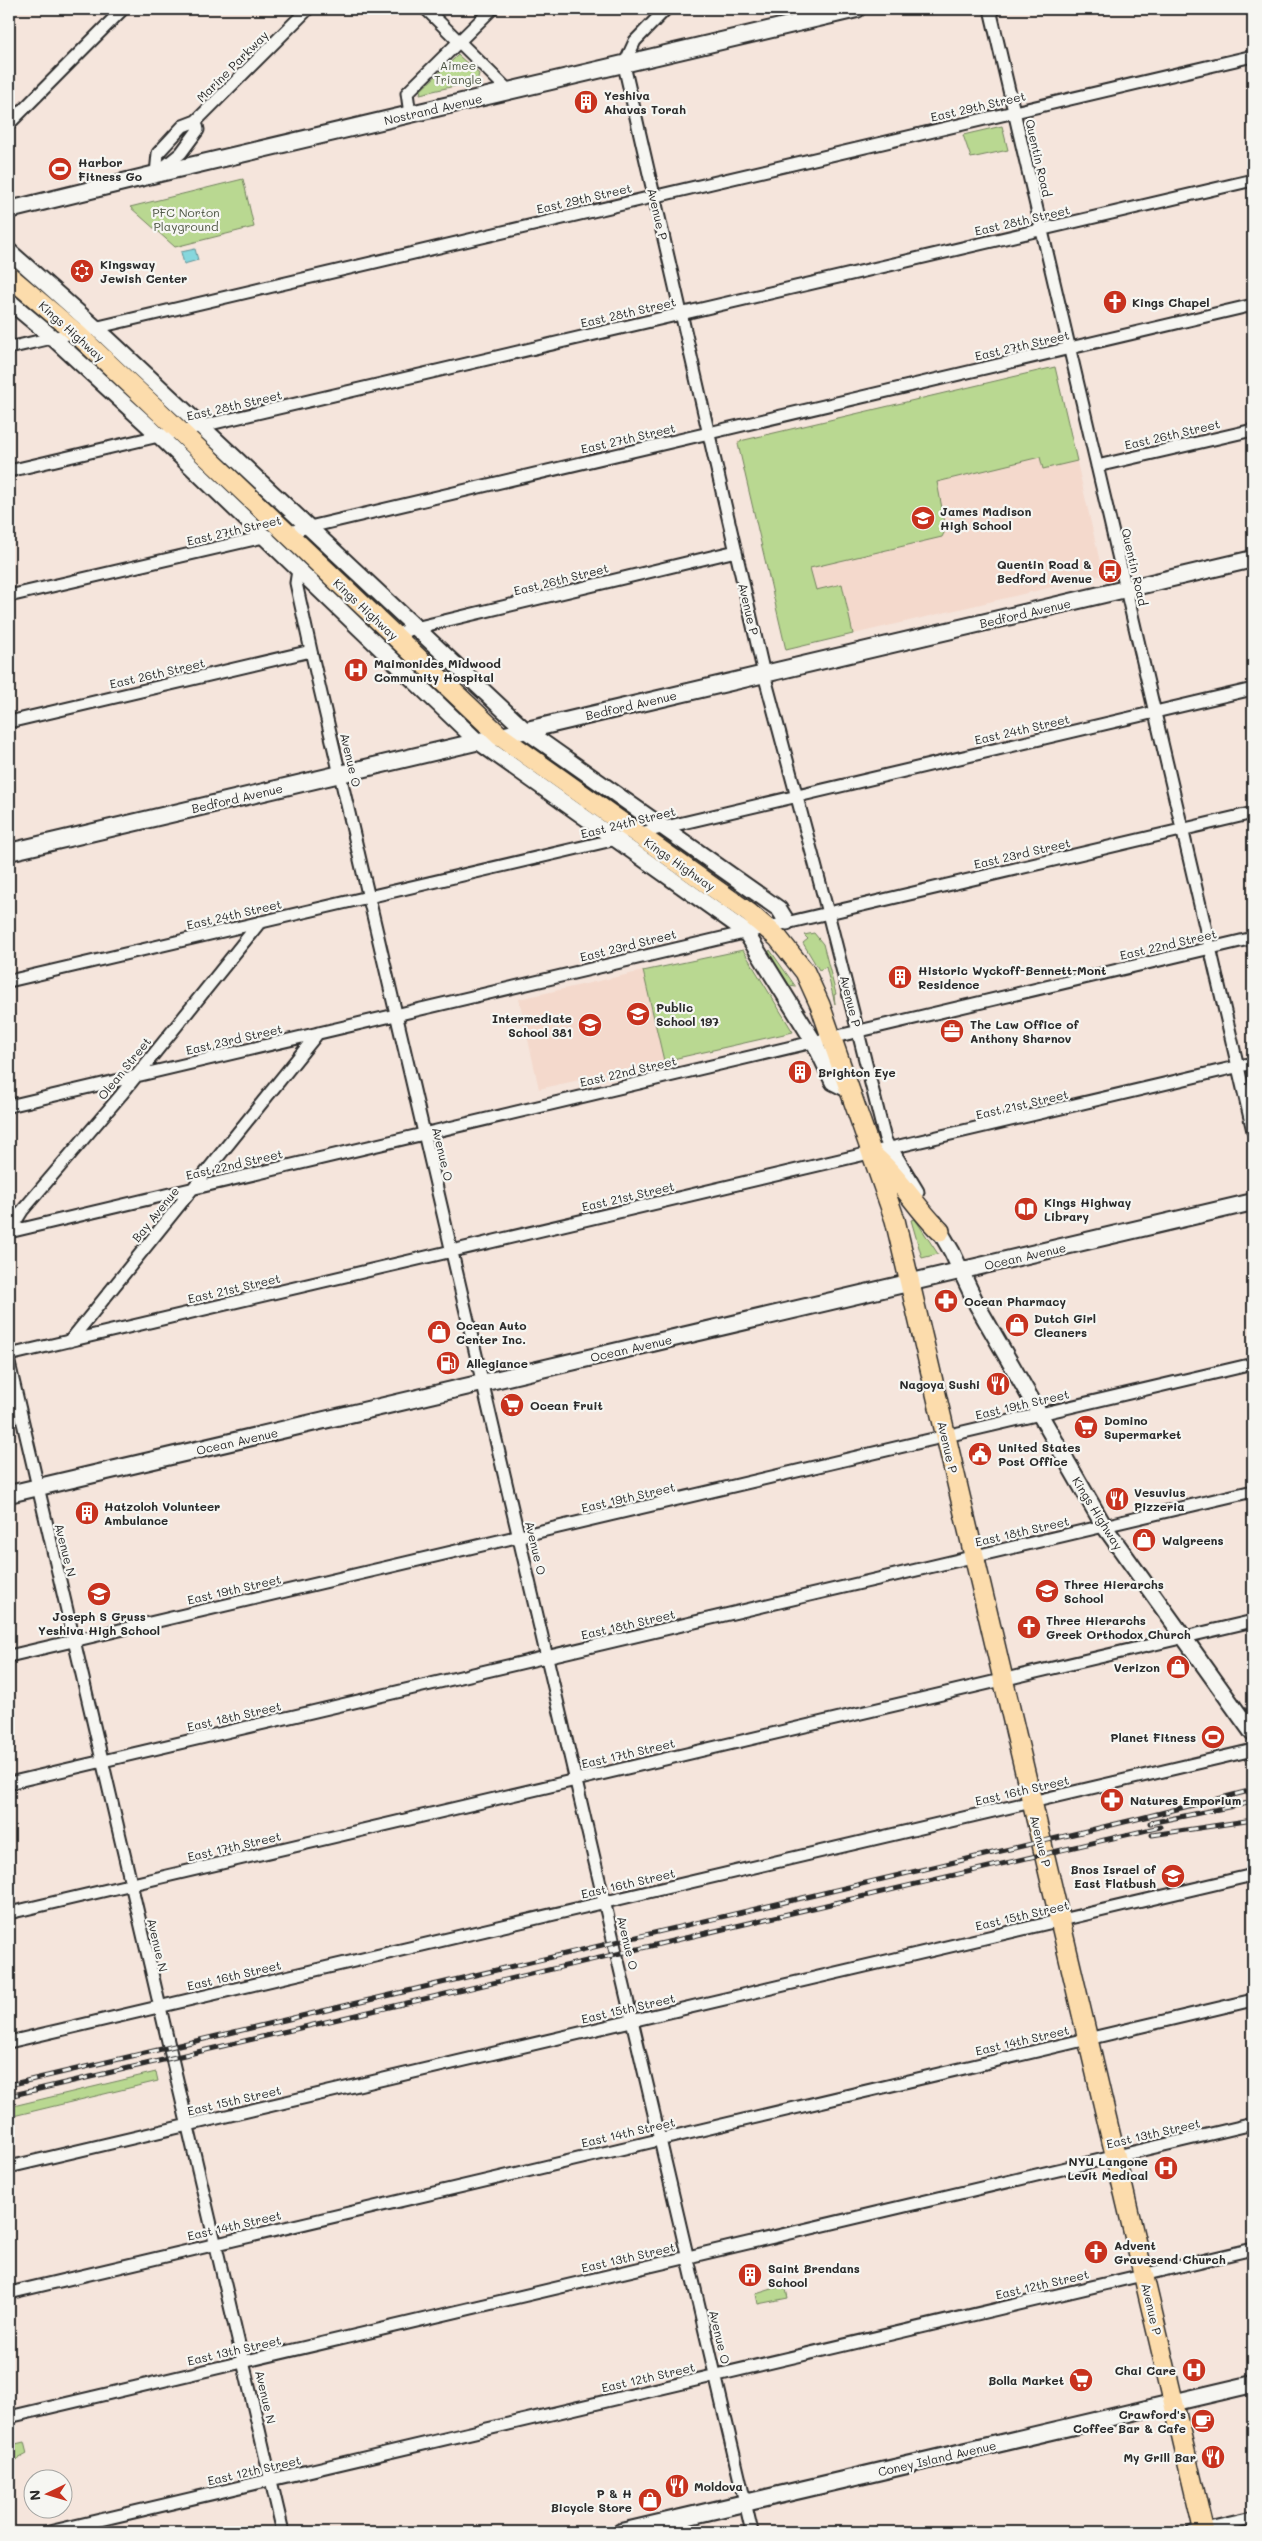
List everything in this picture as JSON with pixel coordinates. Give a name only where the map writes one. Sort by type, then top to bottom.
[{"type":"main road","name":"Nostrand Avenue","points":[[9,210],[857,9]]},
{"type":"main road","name":"Kings Highway","points":[[9,276],[74,332],[180,431],[500,736],[724,895],[777,937],[805,972],[823,1040],[849,1090],[870,1153]]},
{"type":"main road","name":"Bedford Avenue","points":[[9,852],[476,740],[500,736],[1253,559]]},
{"type":"main road","points":[[870,1153],[887,1168],[921,1213],[940,1232]]},
{"type":"main road","name":"Avenue P","points":[[870,1153],[895,1220],[1174,2403],[1200,2531]]},
{"type":"main road","name":"Ocean Avenue","points":[[9,1494],[1253,1202]]},
{"type":"main road","name":"Coney Island Avenue","points":[[621,2532],[1253,2384]]},
{"type":"street","points":[[9,124],[123,9]]},
{"type":"street","name":"Marine Parkway","points":[[156,174],[158,153],[183,126],[196,121],[308,9]]},
{"type":"street","points":[[426,9],[509,91]]},
{"type":"street","points":[[410,114],[407,93],[492,9]]},
{"type":"street","points":[[624,65],[635,41],[666,9]]},
{"type":"street","name":"Quentin Road","points":[[990,9],[1253,1131]]},
{"type":"street","name":"East 29th Street","points":[[9,348],[654,195],[1253,56]]},
{"type":"street","name":"Avenue P","points":[[624,65],[764,674],[828,913],[885,1139],[890,1149]]},
{"type":"street","name":"Marine Parkway","points":[[156,174],[181,153],[198,130],[196,121]]},
{"type":"street","name":"East 28th Street","points":[[9,471],[1253,180]]},
{"type":"street","name":"Kings Highway","points":[[9,251],[95,327],[524,730],[779,909],[786,922]]},
{"type":"street","name":"Kings Highway","points":[[9,302],[52,338],[158,436],[476,740],[614,840],[745,931],[823,1040]]},
{"type":"street","name":"East 27th Street","points":[[9,596],[263,536],[285,533],[1253,305]]},
{"type":"street","name":"East 26th Street","points":[[1098,466],[1253,430]]},
{"type":"street","name":"East 26th Street","points":[[373,642],[415,628],[736,551]]},
{"type":"street","name":"Avenue O","points":[[298,570],[296,583],[311,651],[752,2532]]},
{"type":"street","name":"East 26th Street","points":[[9,722],[311,651]]},
{"type":"street","name":"East 24th Street","points":[[9,981],[1253,689]]},
{"type":"street","name":"East 23rd Street","points":[[9,1106],[745,931],[1253,813]]},
{"type":"street","name":"Olean Street","points":[[9,1232],[22,1211],[135,1077],[260,922]]},
{"type":"street","name":"East 22nd Street","points":[[9,1232],[1253,938]]},
{"type":"street","name":"Bay Avenue","points":[[70,1341],[318,1033]]},
{"type":"street","name":"East 21st Street","points":[[9,1356],[1253,1063]]},
{"type":"street","name":"Kings Highway","points":[[890,1149],[940,1232],[969,1291],[1104,1526],[1253,1734]]},
{"type":"street","name":"Avenue N","points":[[9,1363],[158,2007],[283,2532]]},
{"type":"street","name":"East 19th Street","points":[[9,1656],[1253,1364]]},
{"type":"street","name":"East 18th Street","points":[[9,1783],[1253,1491]]},
{"type":"street","name":"East 17th Street","points":[[9,1913],[1253,1621]]},
{"type":"street","name":"East 16th Street","points":[[9,2042],[1253,1750]]},
{"type":"street","name":"East 15th Street","points":[[9,2167],[1253,1875]]},
{"type":"street","name":"East 14th Street","points":[[9,2293],[1253,2000]]},
{"type":"street","name":"East 13th Street","points":[[9,2417],[1253,2124]]},
{"type":"street","name":"East 12th Street","points":[[49,2532],[1253,2249]]},
{"type":"street","points":[[1200,2531],[1253,2518]]},
{"type":"shaded area","name":"James Madison High School","points":[[1055,367],[1103,575],[786,650],[737,441]]},
{"type":"shaded area","name":"Intermediate School 381","points":[[643,971],[664,1061],[539,1089],[519,999]]},
{"type":"green space","name":"Aimee Triangle","points":[[458,55],[479,74],[477,81],[420,94],[421,90]]},
{"type":"green space","points":[[1002,126],[1008,150],[971,158],[963,135]]},
{"type":"green space","name":"PFC Norton Playground","points":[[243,179],[254,227],[175,247],[130,207]]},
{"type":"green space","name":"James Madison High School","points":[[1055,367],[1077,461],[1043,469],[1040,457],[937,482],[946,529],[942,537],[810,568],[816,590],[842,584],[853,634],[786,650],[738,444],[740,441]]},
{"type":"green space","points":[[814,933],[823,944],[836,994],[834,995],[835,1004],[826,967],[819,970],[803,943],[808,939],[804,935]]},
{"type":"green space","points":[[743,950],[793,1032],[664,1061],[643,971]]},
{"type":"green space","points":[[770,950],[796,987],[790,986],[768,953]]},
{"type":"green space","points":[[915,1219],[938,1254],[922,1258],[911,1220]]},
{"type":"green space","points":[[156,2072],[158,2081],[9,2117],[9,2107]]},
{"type":"green space","points":[[785,2285],[788,2298],[758,2304],[756,2294]]},
{"type":"green space","points":[[24,2442],[27,2454],[9,2464],[9,2443],[11,2445]]},
{"type":"water","points":[[195,249],[198,260],[184,264],[181,252]]},
{"type":"railway","points":[[9,2085],[1253,1790]]},
{"type":"railway","points":[[1150,1823],[1253,1802]]},
{"type":"railway","points":[[1152,1835],[1253,1820]]},
{"type":"railway","points":[[9,2096],[1160,1827]]},
{"type":"place","name":"Yeshiva Ahavas Torah","points":[[586,102]]},
{"type":"place","name":"Harbor Fitness Go","points":[[60,169]]},
{"type":"place","name":"Kingsway Jewish Center","points":[[82,271]]},
{"type":"place","name":"Kings Chapel","points":[[1115,302]]},
{"type":"place","name":"James Madison High School","points":[[923,518]]},
{"type":"place","name":"Quentin Road & Bedford Avenue","points":[[1110,571]]},
{"type":"place","name":"Maimonides Midwood Community Hospital","points":[[356,670]]},
{"type":"place","name":"Historic Wyckoff-Bennett-Mont Residence","points":[[900,977]]},
{"type":"place","name":"Public School 197","points":[[638,1014]]},
{"type":"place","name":"Intermediate School 381","points":[[590,1025]]},
{"type":"place","name":"The Law Office of Anthony Sharnov","points":[[952,1031]]},
{"type":"place","name":"Brighton Eye","points":[[800,1072]]},
{"type":"place","name":"Kings Highway Library","points":[[1026,1209]]},
{"type":"place","name":"Ocean Pharmacy","points":[[946,1301]]},
{"type":"place","name":"Dutch Girl Cleaners","points":[[1017,1325]]},
{"type":"place","name":"Ocean Auto Center Inc.","points":[[439,1332]]},
{"type":"place","name":"Allegiance","points":[[448,1363]]},
{"type":"place","name":"Nagoya Sushi","points":[[998,1384]]},
{"type":"place","name":"Ocean Fruit","points":[[512,1405]]},
{"type":"place","name":"Domino Supermarket","points":[[1086,1427]]},
{"type":"place","name":"United States Post Office","points":[[980,1454]]},
{"type":"place","name":"Vesuvius Pizzeria","points":[[1117,1499]]},
{"type":"place","name":"Hatzoloh Volunteer Ambulance","points":[[87,1513]]},
{"type":"place","name":"Walgreens","points":[[1144,1540]]},
{"type":"place","name":"Three Hierarchs School","points":[[1047,1591]]},
{"type":"place","name":"Joseph S Gruss Yeshiva High School","points":[[99,1594]]},
{"type":"place","name":"Three Hierarchs Greek Orthodox Church","points":[[1029,1627]]},
{"type":"place","name":"Verizon","points":[[1178,1667]]},
{"type":"place","name":"Planet Fitness","points":[[1213,1737]]},
{"type":"place","name":"Natures Emporium","points":[[1112,1800]]},
{"type":"place","name":"Bnos Israel of East Flatbush","points":[[1173,1876]]},
{"type":"place","name":"NYU Langone Levit Medical","points":[[1166,2168]]},
{"type":"place","name":"Advent Gravesend Church","points":[[1096,2252]]},
{"type":"place","name":"Saint Brendans School","points":[[750,2275]]},
{"type":"place","name":"Chai Care","points":[[1194,2370]]},
{"type":"place","name":"Bolla Market","points":[[1081,2380]]},
{"type":"place","name":"Crawford's Coffee Bar & Cafe","points":[[1203,2421]]},
{"type":"place","name":"My Grill Bar","points":[[1213,2457]]},
{"type":"place","name":"Moldova","points":[[677,2486]]},
{"type":"place","name":"P & H Bicycle Store","points":[[650,2500]]}]
